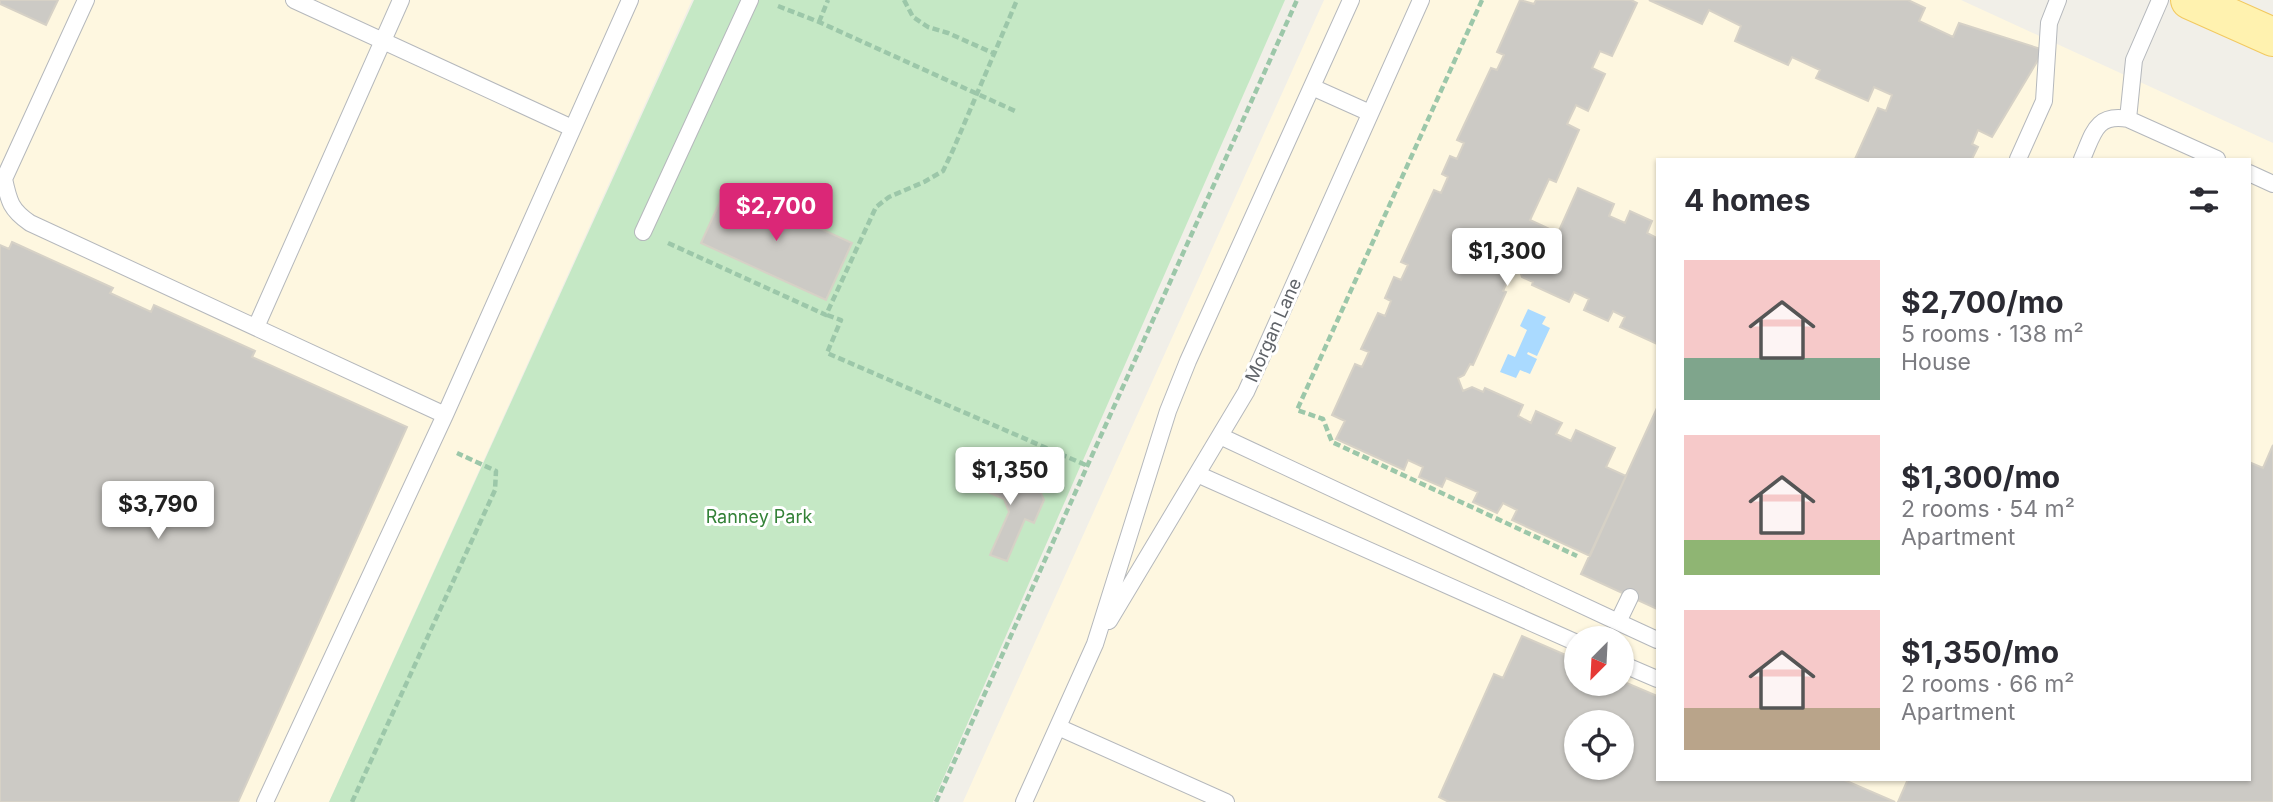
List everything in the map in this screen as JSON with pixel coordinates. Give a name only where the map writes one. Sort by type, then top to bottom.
[{"type":"main road","points":[[2190,0],[2273,37]]},
{"type":"lane","points":[[86,0],[2,178],[16,213],[30,223],[445,415]]},
{"type":"lane","points":[[294,0],[572,128]]},
{"type":"lane","points":[[256,327],[401,0]]},
{"type":"lane","points":[[265,802],[445,415],[629,0]]},
{"type":"lane","points":[[643,232],[750,0]]},
{"type":"lane","name":"Morgan Lane","points":[[1024,802],[1095,644],[1168,411],[1351,0]]},
{"type":"lane","name":"Morgan Lane","points":[[1095,644],[1246,392],[1421,0]]},
{"type":"lane","points":[[2018,158],[2044,101],[2049,23],[2058,0]]},
{"type":"lane","points":[[2128,119],[2134,60],[2160,0]]},
{"type":"lane","points":[[1312,86],[1370,113]]},
{"type":"lane","points":[[2082,158],[2098,125],[2105,119],[2116,117],[2128,119],[2215,158]]},
{"type":"lane","points":[[2251,174],[2273,184]]},
{"type":"lane","points":[[1220,436],[1656,640]]},
{"type":"lane","points":[[1198,474],[1564,637]]},
{"type":"lane","points":[[1618,622],[1630,597]]},
{"type":"lane","points":[[1634,669],[1656,679]]},
{"type":"lane","points":[[1058,727],[1226,802]]},
{"type":"path","points":[[819,22],[828,0]]},
{"type":"path","points":[[904,0],[914,17],[928,27],[993,53]]},
{"type":"path","points":[[826,315],[876,208],[889,197],[924,182],[943,170],[978,95],[1017,0]]},
{"type":"path","points":[[936,802],[1297,0]]},
{"type":"path","points":[[1482,0],[1297,410],[1324,419],[1332,442],[1577,556]]},
{"type":"path","points":[[778,6],[1015,111]]},
{"type":"path","points":[[643,232],[841,320],[827,353],[1088,466]]},
{"type":"path","points":[[352,802],[495,491],[496,471],[432,441]]},
{"type":"shaded area","points":[[0,0],[692,0],[329,802],[0,802]]},
{"type":"shaded area","points":[[1324,0],[1961,0],[2273,143],[2273,802],[963,802]]},
{"type":"green space","name":"Ranney Park","points":[[694,0],[1285,0],[933,802],[329,802]]},
{"type":"water","points":[[1528,309],[1546,317],[1542,324],[1550,328],[1537,356],[1528,352],[1527,354],[1537,359],[1530,374],[1520,370],[1516,378],[1500,372],[1508,354],[1515,357],[1527,330],[1520,326]]},
{"type":"building","points":[[0,0],[58,0],[46,25],[0,4]]},
{"type":"building","points":[[1520,0],[1534,4],[1536,0],[1631,0],[1637,3],[1612,56],[1600,51],[1592,68],[1605,74],[1588,111],[1576,105],[1567,124],[1579,130],[1556,182],[1549,179],[1530,220],[1558,233],[1578,188],[1614,204],[1609,216],[1625,223],[1630,211],[1652,221],[1647,233],[1656,238],[1656,344],[1620,327],[1625,317],[1613,311],[1608,321],[1584,310],[1589,299],[1574,292],[1569,302],[1532,285],[1533,282],[1522,277],[1519,268],[1505,272],[1508,280],[1503,291],[1506,292],[1473,365],[1470,364],[1464,375],[1458,378],[1463,391],[1472,387],[1483,392],[1485,388],[1523,405],[1518,416],[1531,423],[1536,411],[1562,423],[1556,434],[1571,441],[1576,430],[1615,448],[1606,467],[1626,476],[1590,556],[1512,520],[1517,510],[1503,503],[1497,513],[1473,502],[1478,492],[1446,478],[1442,487],[1419,477],[1423,467],[1408,460],[1404,470],[1336,439],[1345,421],[1332,415],[1355,364],[1362,367],[1369,352],[1361,349],[1378,313],[1385,316],[1391,301],[1385,298],[1394,277],[1401,280],[1408,265],[1401,262],[1434,190],[1441,193],[1448,177],[1442,174],[1450,156],[1457,159],[1464,143],[1457,140],[1491,68],[1497,70],[1504,55],[1497,52]]},
{"type":"building","points":[[1649,0],[1908,0],[1925,8],[1919,21],[1953,37],[1959,23],[2044,50],[1992,137],[1978,130],[1972,144],[1978,147],[1972,158],[1855,158],[1878,108],[1886,111],[1892,95],[1874,87],[1868,101],[1816,78],[1820,70],[1792,57],[1788,65],[1735,41],[1741,26],[1709,10],[1702,24]]},
{"type":"building","points":[[727,186],[852,243],[826,300],[701,243]]},
{"type":"building","points":[[12,242],[113,288],[110,293],[151,312],[154,305],[255,351],[252,357],[407,427],[238,802],[0,802],[0,245],[9,249]]},
{"type":"building","points":[[1656,410],[1656,609],[1581,574]]},
{"type":"building","points":[[2273,445],[2273,802],[1898,802],[1907,781],[2251,781],[2251,463],[2263,468]]},
{"type":"building","points":[[973,467],[1012,483],[1015,477],[1038,486],[1044,500],[1034,523],[1025,519],[1007,561],[990,555],[1009,512],[1004,499],[967,483]]},
{"type":"building","points":[[1522,636],[1564,654],[1564,696],[1634,696],[1634,686],[1656,696],[1656,781],[1847,781],[1895,802],[1449,802],[1439,797],[1494,674],[1503,678]]}]
